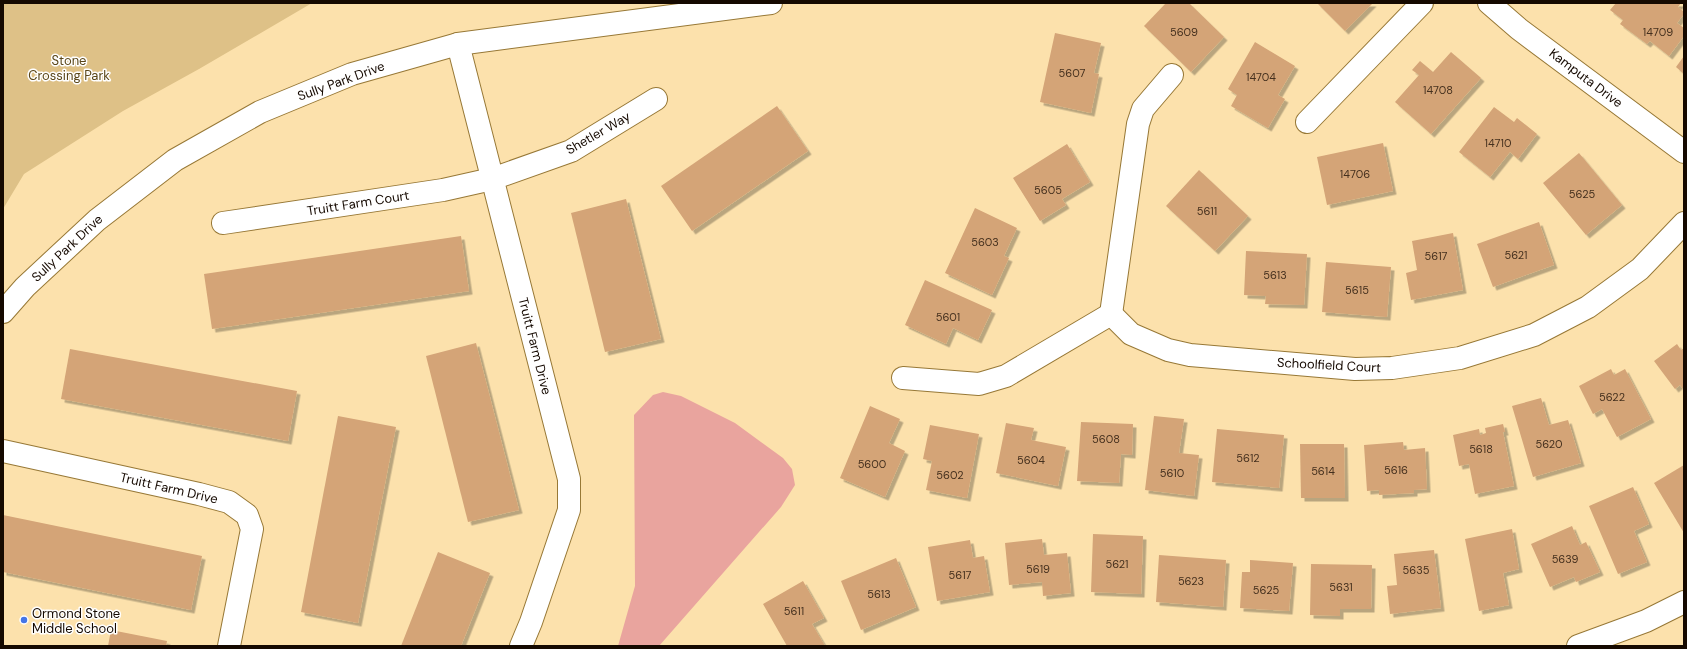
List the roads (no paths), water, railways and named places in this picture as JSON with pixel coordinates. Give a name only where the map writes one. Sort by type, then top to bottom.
[{"type":"street","name":"Sully Park Drive","points":[[3,312],[25,287],[97,220],[175,160],[260,112],[344,77],[458,44],[771,3]]},
{"type":"street","points":[[1307,122],[1422,3]]},
{"type":"street","name":"Kamputa Drive","points":[[1489,3],[1519,28],[1684,152]]},
{"type":"street","name":"Truitt Farm Drive","points":[[458,44],[569,479],[568,510],[531,622],[521,646]]},
{"type":"street","points":[[903,378],[979,384],[1006,376],[1111,314],[1138,124],[1143,109],[1172,75]]},
{"type":"street","name":"Shetler Way","points":[[492,179],[571,150],[656,99]]},
{"type":"street","name":"Truitt Farm Court","points":[[223,223],[443,190],[492,179]]},
{"type":"street","name":"Schoolfield Court","points":[[1111,314],[1131,334],[1168,350],[1190,355],[1355,369],[1392,368],[1460,358],[1534,335],[1588,307],[1640,269],[1684,223]]},
{"type":"street","name":"Truitt Farm Drive","points":[[3,451],[199,494],[229,502],[247,515],[252,529],[229,646]]},
{"type":"street","points":[[1578,646],[1646,621],[1684,602]]},
{"type":"place","name":"Ormond Stone Middle School","points":[[24,620]]},
{"type":"park label","name":"Stone Crossing Park","points":[[69,68]]}]
